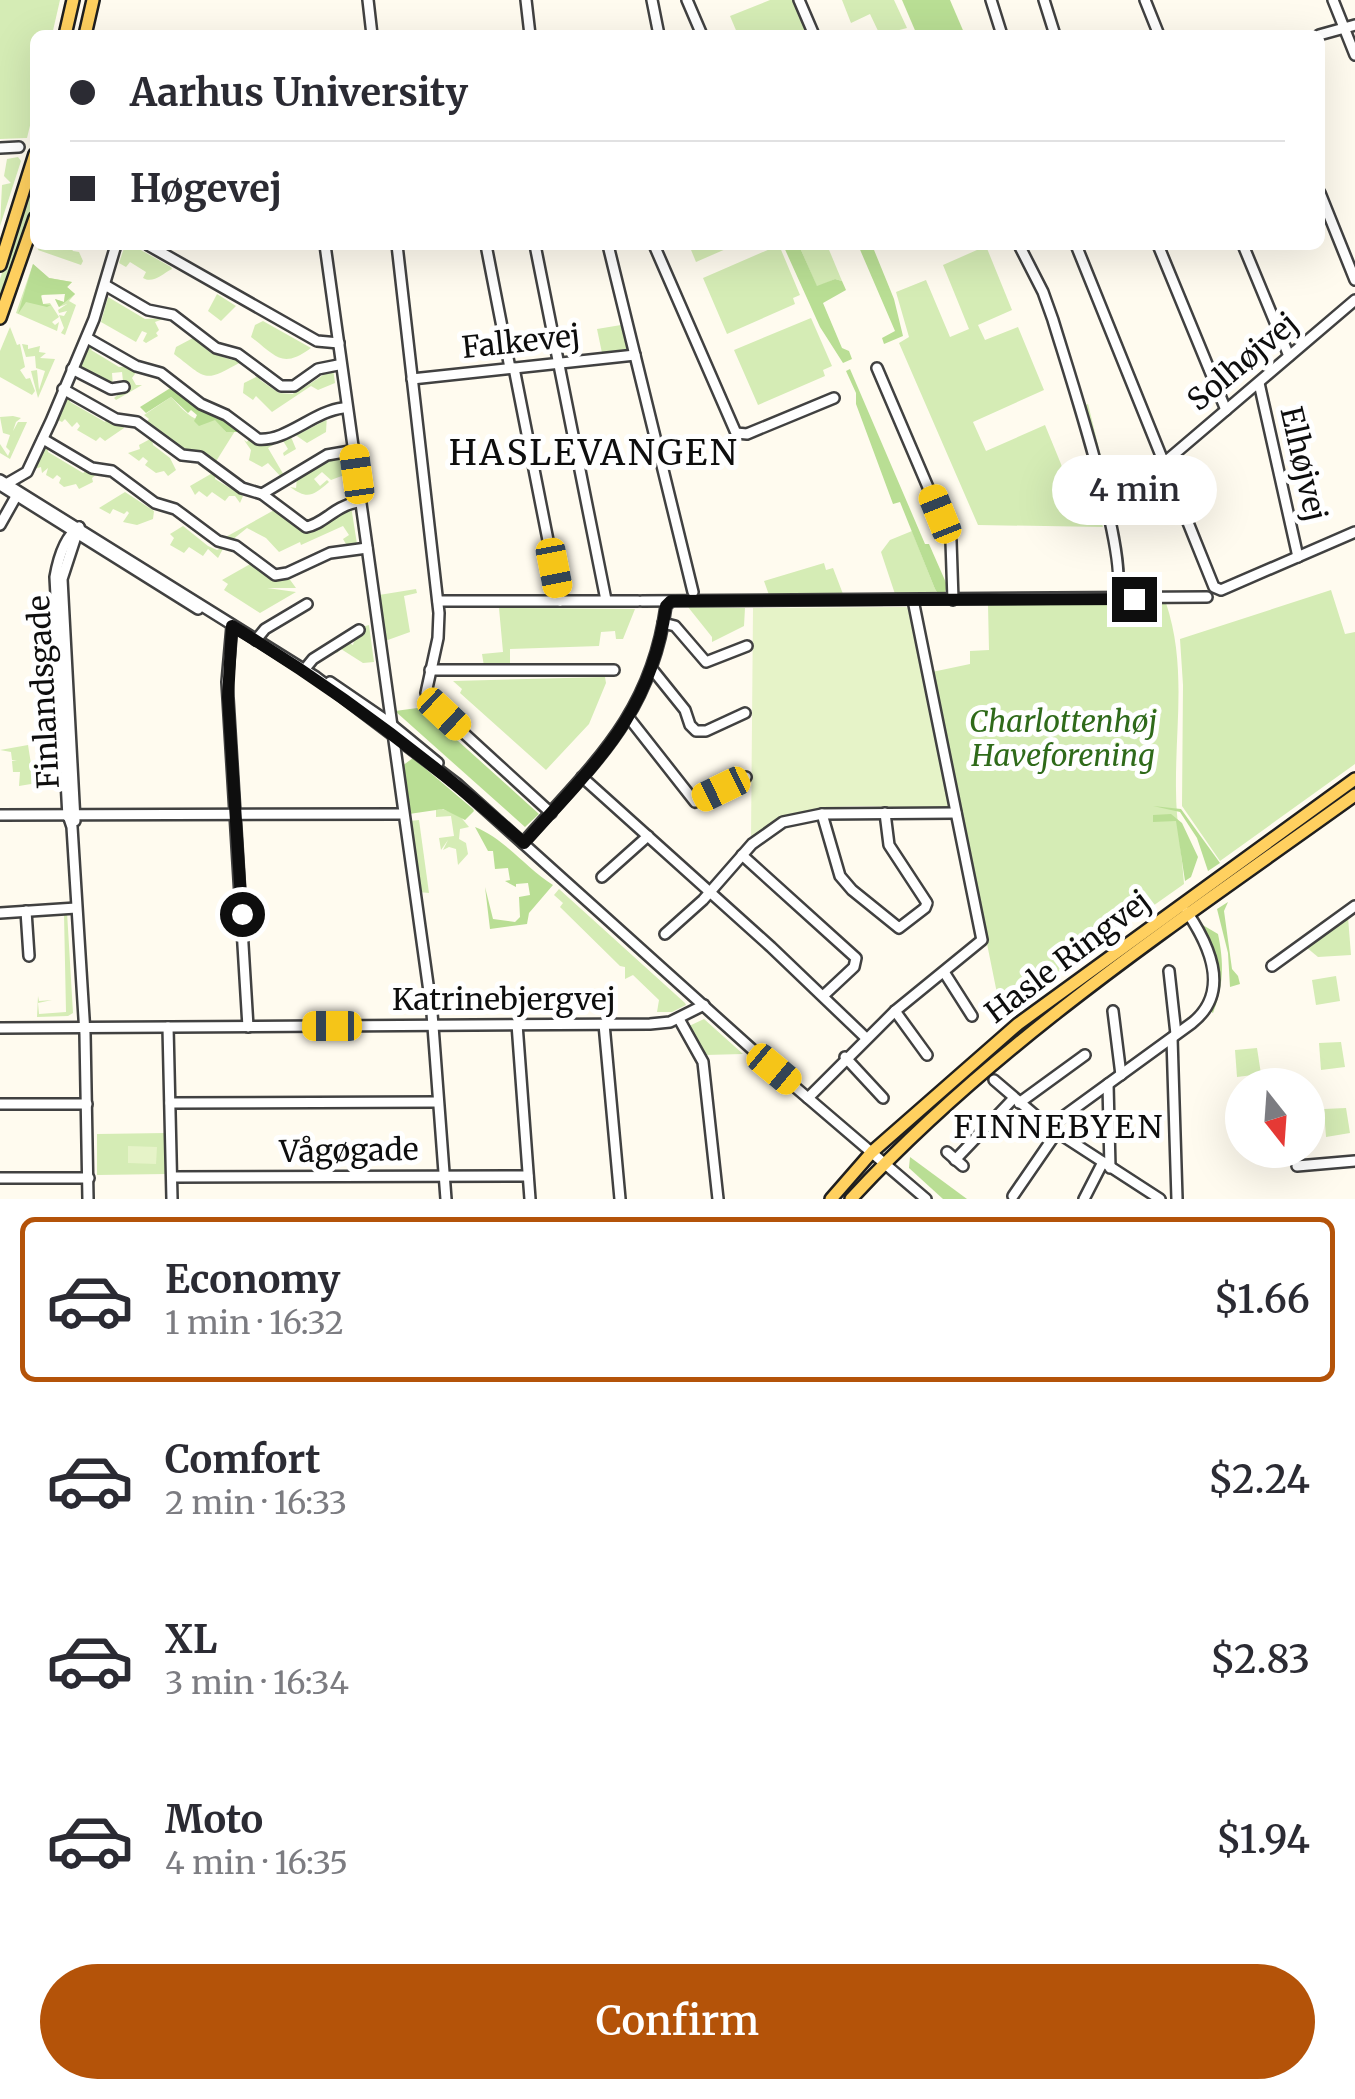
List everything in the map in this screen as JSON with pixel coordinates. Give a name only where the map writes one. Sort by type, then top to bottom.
[{"type":"main road","points":[[66,30],[73,0]]},
{"type":"main road","points":[[85,30],[93,0]]},
{"type":"main road","points":[[0,265],[5,236],[30,168]]},
{"type":"main road","points":[[0,318],[30,232]]},
{"type":"main road","name":"Hasle Ringvej","points":[[851,1199],[1000,1055],[1355,779]]},
{"type":"main road","name":"Hasle Ringvej","points":[[832,1199],[872,1152],[1018,1024],[1355,795]]},
{"type":"street","points":[[368,0],[371,30]]},
{"type":"street","points":[[526,0],[529,30]]},
{"type":"street","points":[[652,0],[657,30]]},
{"type":"street","points":[[686,0],[700,30]]},
{"type":"street","points":[[799,0],[812,30]]},
{"type":"street","points":[[990,0],[1000,30]]},
{"type":"street","points":[[1044,0],[1053,30]]},
{"type":"street","points":[[1333,0],[1355,56]]},
{"type":"street","points":[[1148,1],[1157,30]]},
{"type":"street","points":[[1325,33],[1355,25]]},
{"type":"street","points":[[0,148],[19,147]]},
{"type":"street","points":[[1325,205],[1355,280]]},
{"type":"street","points":[[3,483],[24,476],[43,438],[86,338],[114,250]]},
{"type":"street","points":[[157,250],[317,341],[337,343]]},
{"type":"street","points":[[324,250],[431,1022],[446,1199]]},
{"type":"street","points":[[398,250],[438,601],[438,638],[426,693],[433,705],[551,813]]},
{"type":"street","points":[[487,250],[560,601]]},
{"type":"street","points":[[535,250],[606,600]]},
{"type":"street","points":[[609,250],[693,592]]},
{"type":"street","points":[[656,250],[736,433],[747,434],[834,398]]},
{"type":"street","points":[[1022,250],[1053,320],[1113,528],[1119,592],[1111,599]]},
{"type":"street","points":[[1078,250],[1214,587],[1221,590],[1355,532]]},
{"type":"street","points":[[1160,250],[1226,410]]},
{"type":"street","points":[[1246,250],[1288,356]]},
{"type":"street","points":[[104,285],[148,310],[174,315],[216,348],[238,354],[280,386],[294,386],[318,369],[338,366]]},
{"type":"street","name":"Solhøjvej","points":[[1164,462],[1355,300]]},
{"type":"street","points":[[86,338],[136,366],[160,372],[201,404],[226,414],[258,438],[274,437],[322,412],[343,408]]},
{"type":"street","points":[[337,343],[365,548]]},
{"type":"street","name":"Falkevej","points":[[412,379],[635,354]]},
{"type":"street","points":[[877,368],[951,541],[953,600]]},
{"type":"street","points":[[72,369],[110,390],[124,387]]},
{"type":"street","name":"Elhøjvej","points":[[1259,383],[1298,556]]},
{"type":"street","points":[[63,388],[116,419],[137,422],[178,452],[200,457],[242,488],[262,494],[306,527],[317,524],[336,508],[356,502]]},
{"type":"street","points":[[43,438],[92,468],[112,471],[155,504],[175,509],[218,541],[236,546],[275,575],[330,553],[365,548]]},
{"type":"street","points":[[262,494],[327,456],[350,451]]},
{"type":"street","points":[[3,483],[76,532],[316,677],[390,728],[926,1199]]},
{"type":"street","points":[[0,525],[18,493]]},
{"type":"street","name":"Finlandsgade","points":[[72,815],[66,776],[55,577],[76,532]]},
{"type":"street","name":"Finlandsgade","points":[[76,532],[62,579],[84,1027],[88,1199]]},
{"type":"street","points":[[438,601],[1207,597]]},
{"type":"street","points":[[808,1098],[894,1011],[981,942],[914,600]]},
{"type":"street","points":[[524,843],[629,718],[652,668],[666,606],[671,601]]},
{"type":"street","points":[[256,640],[307,604]]},
{"type":"street","points":[[663,623],[675,626],[706,662],[747,646]]},
{"type":"street","points":[[232,626],[222,638],[228,682],[248,1026]]},
{"type":"street","points":[[304,670],[313,659],[360,630]]},
{"type":"street","points":[[652,668],[686,710],[690,725],[696,730],[706,731],[745,713]]},
{"type":"street","points":[[430,670],[614,670]]},
{"type":"street","points":[[629,718],[695,802],[746,777]]},
{"type":"street","points":[[390,728],[431,1022]]},
{"type":"street","points":[[582,778],[866,1038]]},
{"type":"street","points":[[822,814],[840,876],[899,928],[927,903],[890,845],[885,813]]},
{"type":"street","points":[[665,934],[742,855],[775,826],[794,818],[822,814],[956,813]]},
{"type":"street","points":[[0,816],[400,814]]},
{"type":"street","points":[[602,877],[648,836]]},
{"type":"street","points":[[742,855],[856,958],[854,966],[823,996]]},
{"type":"street","points":[[1272,966],[1355,906]]},
{"type":"street","points":[[0,913],[76,908]]},
{"type":"street","points":[[1011,1195],[1053,1130],[1206,1010],[1215,983],[1211,956],[1185,909]]},
{"type":"street","points":[[26,911],[29,956]]},
{"type":"street","points":[[944,972],[972,1016]]},
{"type":"street","points":[[1168,972],[1174,1036],[1177,1199]]},
{"type":"street","name":"Katrinebjergvej","points":[[0,1028],[431,1022],[516,1032],[604,1024],[660,1024],[704,1005]]},
{"type":"street","points":[[1113,1010],[1121,1075]]},
{"type":"street","points":[[894,1011],[926,1055]]},
{"type":"street","points":[[679,1019],[703,1062],[718,1199]]},
{"type":"street","points":[[604,1024],[620,1199]]},
{"type":"street","points":[[168,1027],[172,1199]]},
{"type":"street","points":[[516,1032],[530,1199]]},
{"type":"street","points":[[955,1159],[1016,1101],[1085,1055]]},
{"type":"street","points":[[845,1058],[883,1098]]},
{"type":"street","points":[[994,1080],[1053,1130],[1147,1195],[1160,1199]]},
{"type":"street","points":[[1084,1199],[1107,1165],[1108,1084]]},
{"type":"street","points":[[170,1104],[438,1102]]},
{"type":"street","points":[[0,1104],[87,1104]]},
{"type":"street","points":[[1325,1164],[1355,1162]]},
{"type":"street","name":"Vågøgade","points":[[172,1177],[528,1176]]},
{"type":"street","points":[[0,1178],[88,1178]]},
{"type":"green space","points":[[0,0],[60,0],[53,30],[30,30],[27,138],[0,139]]},
{"type":"green space","points":[[770,0],[793,0],[805,30],[736,30],[730,16]]},
{"type":"green space","points":[[842,0],[894,0],[907,28],[878,30],[870,14],[851,23]]},
{"type":"green space","points":[[902,0],[950,0],[963,30],[915,30]]},
{"type":"green space","points":[[18,157],[21,161],[0,226],[2,185],[11,183],[4,176],[7,159]]},
{"type":"green space","points":[[30,187],[30,219],[0,306],[0,279]]},
{"type":"green space","points":[[38,250],[79,252],[81,265]]},
{"type":"green space","points":[[123,250],[141,250],[172,269],[147,280],[143,278],[146,272],[130,262],[126,267],[119,263]]},
{"type":"green space","points":[[691,250],[724,250],[696,262]]},
{"type":"green space","points":[[767,250],[781,250],[800,295],[793,298],[795,304],[727,334],[703,278]]},
{"type":"green space","points":[[785,250],[801,250],[817,286],[835,279],[842,281],[846,290],[823,303],[842,348],[849,351],[852,359],[843,363],[820,327]]},
{"type":"green space","points":[[801,250],[829,250],[842,281],[835,279],[817,287]]},
{"type":"green space","points":[[860,250],[874,250],[894,299],[903,336],[884,344],[882,338],[895,331]]},
{"type":"green space","points":[[977,250],[988,250],[1012,310],[978,325],[985,340],[1018,327],[1044,390],[973,422],[986,451],[1045,425],[1079,508],[1096,503],[1103,527],[978,525],[899,343],[909,337],[896,292],[926,280],[950,337],[969,329],[943,265]]},
{"type":"green space","points":[[33,264],[49,278],[72,282],[67,287],[75,294],[69,301],[76,305],[65,335],[61,333],[64,328],[59,315],[64,316],[67,311],[58,310],[67,304],[59,307],[55,299],[64,302],[65,294],[40,297],[43,304],[50,303],[59,317],[52,322],[59,322],[57,331],[16,313]]},
{"type":"green space","points":[[33,264],[49,278],[72,282],[67,287],[75,294],[59,307],[55,299],[64,302],[65,294],[41,295],[43,304],[51,305],[26,302],[18,314]]},
{"type":"green space","points":[[217,294],[236,306],[221,321],[208,311]]},
{"type":"green space","points":[[108,297],[145,319],[166,318],[155,322],[158,336],[146,343],[143,341],[147,333],[142,331],[136,342],[101,322]]},
{"type":"green space","points":[[811,318],[832,366],[823,370],[825,376],[758,405],[734,350]]},
{"type":"green space","points":[[263,321],[311,348],[293,358],[274,355],[251,337],[255,325]]},
{"type":"green space","points":[[621,325],[627,349],[602,353],[597,329]]},
{"type":"green space","points":[[10,327],[17,345],[20,344],[25,367],[20,370],[26,379],[30,378],[35,391],[32,395],[0,377],[0,351]]},
{"type":"green space","points":[[193,338],[211,353],[232,360],[232,356],[241,362],[212,376],[200,373],[174,354],[176,347]]},
{"type":"green space","points":[[91,343],[95,346],[91,350],[119,367],[130,366],[137,371],[132,378],[136,385],[142,385],[116,400],[124,390],[122,372],[112,373],[113,387],[80,369]]},
{"type":"green space","points":[[22,344],[28,345],[28,349],[40,346],[39,352],[46,353],[40,358],[55,359],[38,398],[31,371],[37,370],[39,390],[45,371],[36,368],[35,356],[26,357]]},
{"type":"green space","points":[[333,368],[335,383],[318,390],[311,386],[272,412],[256,396],[253,400],[243,393],[244,383],[260,375],[260,380],[279,393],[293,394],[300,384],[305,387],[326,373],[325,369]]},
{"type":"green space","points":[[850,369],[925,544],[929,544],[947,585],[945,593],[938,594],[935,589],[900,502],[893,504],[856,404],[856,393],[846,371]]},
{"type":"green space","points":[[172,387],[243,428],[240,432],[226,432],[215,420],[199,426],[194,421],[197,415],[191,410],[188,413],[171,397],[146,413],[140,407]]},
{"type":"green space","points":[[70,394],[70,402],[105,422],[107,418],[122,423],[124,428],[105,441],[100,437],[96,441],[77,430],[77,422],[72,427],[65,419],[58,420]]},
{"type":"green space","points":[[171,397],[197,419],[215,419],[226,432],[235,431],[215,463],[200,451],[185,450],[146,423],[149,419],[144,415]]},
{"type":"green space","points":[[1088,404],[1103,465],[1121,513],[1115,515],[1083,406]]},
{"type":"green space","points":[[327,415],[326,432],[307,443],[294,434],[291,437],[296,449],[284,456],[288,449],[282,439],[268,448],[285,477],[268,463],[262,467],[249,460],[251,450],[244,440],[247,442],[250,437],[258,444],[296,429],[299,434],[326,420]]},
{"type":"green space","points":[[0,417],[21,418],[16,422],[13,431],[18,422],[27,422],[10,459],[0,453],[0,444],[8,456],[10,435],[3,433]]},
{"type":"green space","points":[[152,438],[153,445],[170,458],[176,470],[168,476],[145,465],[148,461],[143,457],[139,461],[128,453]]},
{"type":"green space","points":[[47,443],[48,452],[83,473],[89,469],[98,473],[93,482],[79,489],[76,484],[64,487],[57,475],[53,479],[46,475],[48,468],[42,473],[41,467],[34,469]]},
{"type":"green space","points":[[345,454],[347,474],[331,480],[322,472],[314,479],[320,486],[329,482],[310,495],[290,487],[296,488],[297,478],[326,460]]},
{"type":"green space","points":[[216,471],[215,479],[243,496],[240,503],[235,496],[225,501],[212,492],[207,497],[199,491],[195,495],[190,486]]},
{"type":"green space","points":[[125,492],[154,511],[153,519],[137,525],[123,522],[127,511],[124,514],[113,509],[110,514],[99,508]]},
{"type":"green space","points":[[351,506],[357,544],[346,544],[343,539],[349,535],[343,526],[279,552],[266,538],[247,528],[232,540],[224,538],[276,509],[299,529],[311,532]]},
{"type":"green space","points":[[183,526],[208,546],[217,550],[224,547],[218,558],[208,549],[203,556],[189,547],[184,553],[170,545],[174,538],[170,534]]},
{"type":"green space","points":[[912,531],[938,594],[895,594],[881,552],[890,540]]},
{"type":"green space","points":[[252,563],[273,580],[288,577],[296,588],[267,588],[296,592],[260,613],[224,590],[228,584],[222,580]]},
{"type":"green space","points":[[824,563],[826,570],[833,568],[843,594],[769,595],[764,581]]},
{"type":"green space","points":[[416,589],[417,593],[404,596],[410,632],[385,641],[379,595]]},
{"type":"green space","points":[[1331,590],[1345,634],[1355,632],[1355,764],[1220,861],[1182,806],[1180,639]]},
{"type":"green space","name":"Charlottenhøj Haveforening","points":[[1166,603],[1178,673],[1176,802],[1184,884],[1001,1013],[932,672],[970,664],[970,651],[989,650],[988,605]]},
{"type":"green space","points":[[688,607],[745,608],[744,626],[712,642]]},
{"type":"green space","points":[[499,608],[635,609],[623,639],[616,639],[615,631],[601,632],[599,646],[510,649],[510,665],[484,666],[482,654],[503,652]]},
{"type":"green space","points":[[753,608],[910,609],[949,805],[946,809],[817,809],[770,825],[751,839]]},
{"type":"green space","points":[[369,625],[374,662],[363,663],[341,649],[334,651],[347,642],[353,645],[362,627]]},
{"type":"green space","points":[[605,677],[589,724],[546,770],[460,693],[462,689],[453,681]]},
{"type":"green space","points":[[425,707],[427,713],[539,814],[525,827],[395,711]]},
{"type":"green space","points":[[28,745],[31,764],[36,765],[36,759],[43,758],[44,770],[57,769],[57,773],[44,774],[45,786],[19,786],[20,772],[13,772],[12,761],[17,760],[12,760],[11,752],[0,750]]},
{"type":"green space","points":[[413,758],[473,809],[465,820],[443,809],[409,814],[402,766]]},
{"type":"green space","points":[[1153,806],[1181,809],[1220,863],[1208,871],[1197,838],[1180,812]]},
{"type":"green space","points":[[436,810],[459,815],[469,827],[460,829],[459,839],[466,843],[468,854],[458,865],[456,849],[443,850],[448,840],[441,850],[439,838],[454,836],[451,816],[436,817]]},
{"type":"green space","points":[[1171,814],[1182,823],[1198,857],[1191,877],[1185,881],[1176,821],[1153,822],[1153,815]]},
{"type":"green space","points":[[419,820],[429,893],[419,892],[410,821]]},
{"type":"green space","points":[[475,827],[553,885],[529,913],[527,924],[490,929],[485,887],[493,919],[515,922],[520,917],[519,897],[530,895],[528,883],[516,887],[505,881],[510,880],[508,868],[495,869],[493,851],[488,851]]},
{"type":"green space","points":[[559,889],[686,1005],[672,1012],[657,1012],[659,1000],[633,975],[625,979],[625,967],[560,907],[563,903],[554,895]]},
{"type":"green space","points":[[1228,902],[1224,911],[1232,969],[1240,984],[1230,987],[1228,953],[1217,909]]},
{"type":"green space","points":[[60,912],[67,912],[73,1013],[37,1017],[38,996],[39,1001],[52,1000],[38,1003],[39,1014],[66,1012],[64,914]]},
{"type":"green space","points":[[1172,915],[1180,916],[1033,1026],[892,1145],[998,1044]]},
{"type":"green space","points":[[1348,917],[1351,955],[1318,957],[1306,947]]},
{"type":"green space","points":[[1201,924],[1218,934],[1220,945],[1221,983],[1213,1013],[1210,1011],[1216,967]]},
{"type":"green space","points":[[1336,976],[1340,1001],[1316,1005],[1312,980]]},
{"type":"green space","points":[[704,1019],[743,1054],[705,1055],[687,1027]]},
{"type":"green space","points":[[1341,1042],[1345,1067],[1321,1068],[1319,1043]]},
{"type":"green space","points":[[1257,1048],[1260,1068],[1236,1068],[1235,1050]]},
{"type":"green space","points":[[1346,1108],[1350,1133],[1326,1137],[1325,1109]]},
{"type":"green space","points":[[166,1133],[166,1174],[97,1175],[97,1134]]},
{"type":"green space","points":[[128,1146],[157,1147],[156,1164],[128,1163]]},
{"type":"green space","points":[[910,1157],[967,1199],[943,1199],[909,1168]]},
{"type":"district","name":"HASLEVANGEN","points":[[594,453]]},
{"type":"district","name":"FINNEBYEN","points":[[1059,1127]]},
{"type":"route","points":[[242,914],[228,697],[232,626],[316,677],[456,783],[524,843],[604,754],[629,718],[652,668],[666,606],[671,601],[1134,599]]}]
